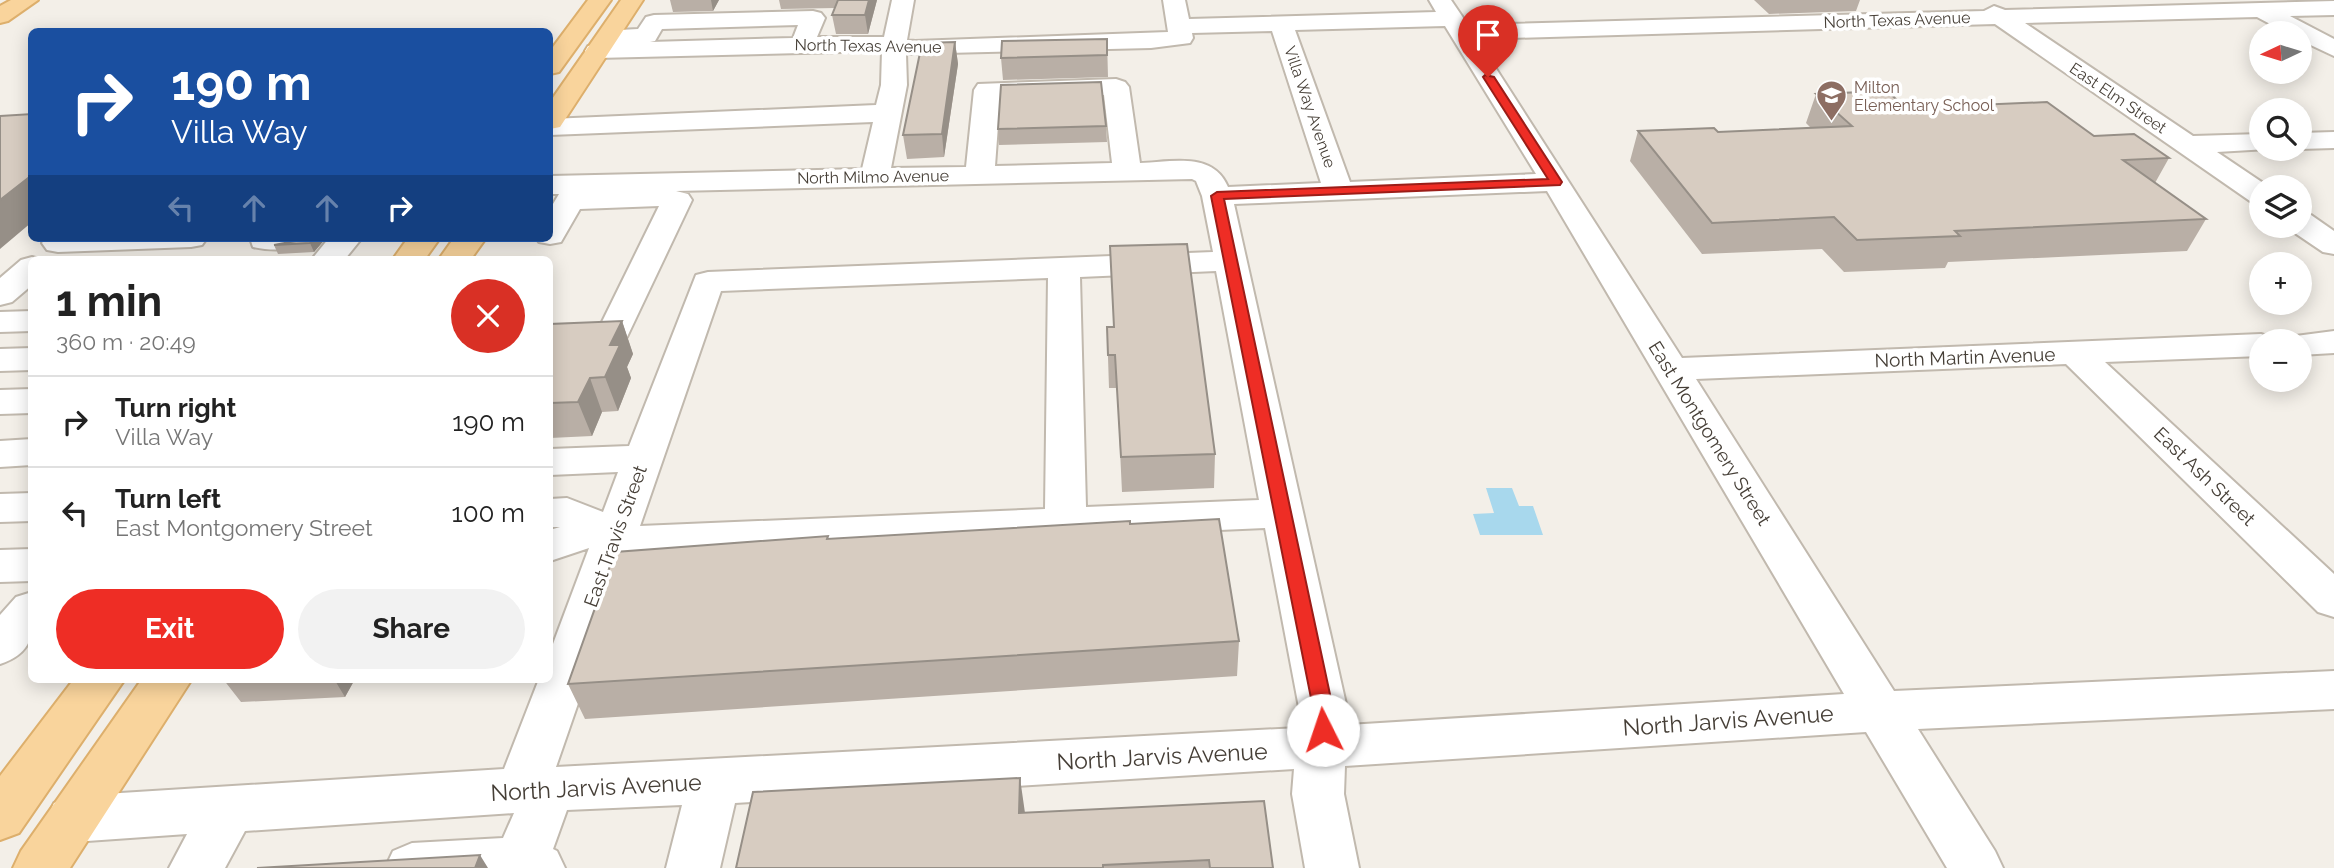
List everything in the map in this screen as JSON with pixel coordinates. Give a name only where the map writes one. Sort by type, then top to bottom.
[{"type":"main road","points":[[0,16],[27,0]]},
{"type":"main road","points":[[553,63],[600,0]]},
{"type":"main road","points":[[579,77],[574,65],[580,48],[615,21]]},
{"type":"main road","points":[[553,116],[615,21]]},
{"type":"main road","points":[[1,816],[98,683]]},
{"type":"main road","points":[[40,868],[165,683]]},
{"type":"street","points":[[874,179],[890,102],[894,45],[903,0]]},
{"type":"street","points":[[1174,0],[1180,32]]},
{"type":"street","points":[[1707,0],[1733,24]]},
{"type":"street","name":"East Elm Street","points":[[1974,0],[2249,187]]},
{"type":"street","points":[[2251,5],[2334,48]]},
{"type":"street","name":"North Texas Avenue","points":[[615,21],[802,45],[876,43],[915,48],[1151,41],[1180,32],[1281,23],[1450,17],[1733,24],[1999,17],[2251,5],[2334,8]]},
{"type":"street","name":"East Montgomery Street","points":[[1450,17],[1556,182],[1882,710],[1976,868]]},
{"type":"street","points":[[615,21],[650,29],[742,36],[750,20],[813,18],[802,45]]},
{"type":"street","name":"Villa Way Avenue","points":[[1281,23],[1339,191]]},
{"type":"street","points":[[980,176],[987,90],[1116,87],[1126,172]]},
{"type":"street","points":[[741,96],[890,102]]},
{"type":"street","points":[[553,127],[890,102]]},
{"type":"street","points":[[2312,141],[2334,140]]},
{"type":"street","points":[[2187,145],[2249,142]]},
{"type":"street","name":"North Milmo Avenue","points":[[553,185],[630,190],[746,178],[980,176],[1050,160],[1207,183],[1339,191],[1556,182]]},
{"type":"street","points":[[1207,183],[1231,261],[1324,713],[1318,794],[1332,868]]},
{"type":"street","points":[[553,229],[570,200],[630,190],[677,200],[615,330],[598,340],[553,341]]},
{"type":"street","points":[[2312,230],[2334,245]]},
{"type":"street","points":[[90,256],[169,242]]},
{"type":"street","points":[[331,256],[343,242]]},
{"type":"street","points":[[1066,522],[1064,267],[1231,261]]},
{"type":"street","name":"East Travis Street","points":[[529,864],[535,789],[611,532],[643,458],[708,282],[1064,267]]},
{"type":"street","points":[[0,323],[28,321]]},
{"type":"street","points":[[2312,343],[2334,342]]},
{"type":"street","name":"North Martin Avenue","points":[[1669,369],[2249,345]]},
{"type":"street","name":"East Ash Street","points":[[2076,352],[2334,600]]},
{"type":"street","points":[[0,360],[28,359]]},
{"type":"street","points":[[0,402],[28,401]]},
{"type":"street","points":[[0,454],[28,452]]},
{"type":"street","points":[[553,462],[643,458]]},
{"type":"street","points":[[0,508],[28,507]]},
{"type":"street","points":[[553,513],[567,512],[611,532]]},
{"type":"street","points":[[553,545],[611,532],[1066,522],[1282,513]]},
{"type":"street","points":[[0,566],[28,565]]},
{"type":"street","name":"North Jarvis Avenue","points":[[73,819],[535,789],[714,782],[1322,747],[1882,710],[2334,690]]},
{"type":"street","points":[[694,868],[714,782]]},
{"type":"street","points":[[196,868],[230,809]]},
{"type":"street","points":[[412,868],[529,864]]},
{"type":"water","points":[[1486,488],[1512,488],[1519,506],[1533,506],[1543,535],[1480,535],[1473,514],[1494,513]]},
{"type":"building","points":[[838,0],[869,0],[865,15],[832,15]]},
{"type":"building","points":[[1107,39],[1107,55],[1001,58],[1002,41]]},
{"type":"building","points":[[955,42],[942,134],[903,135],[922,43]]},
{"type":"building","points":[[1101,82],[1106,126],[998,129],[1001,85]]},
{"type":"building","points":[[1887,91],[1906,108],[2047,102],[2094,136],[2134,134],[2169,158],[2123,160],[2206,219],[1955,231],[1960,236],[1857,240],[1834,217],[1712,223],[1638,131],[1714,128],[1718,132],[1852,126],[1816,94]]},
{"type":"building","points":[[28,114],[28,178],[0,200],[0,116]]},
{"type":"building","points":[[290,242],[311,242],[310,243],[274,245]]},
{"type":"building","points":[[1187,244],[1215,454],[1121,457],[1115,355],[1108,355],[1107,327],[1114,327],[1110,246]]},
{"type":"building","points":[[622,321],[610,345],[620,345],[605,377],[590,378],[578,402],[553,403],[553,324]]},
{"type":"building","points":[[1219,519],[1239,641],[568,684],[615,552],[828,536],[827,539],[1130,521],[1130,524]]},
{"type":"building","points":[[1020,778],[1019,813],[1264,801],[1273,868],[1210,868],[1209,860],[1103,865],[1103,868],[736,868],[753,792]]},
{"type":"building","points":[[480,855],[475,868],[257,868]]},
{"type":"place","name":"Milton Elementary School","points":[[1831,123]]},
{"type":"route","points":[[1323,730],[1324,713],[1217,196],[1556,182],[1488,77]]}]
